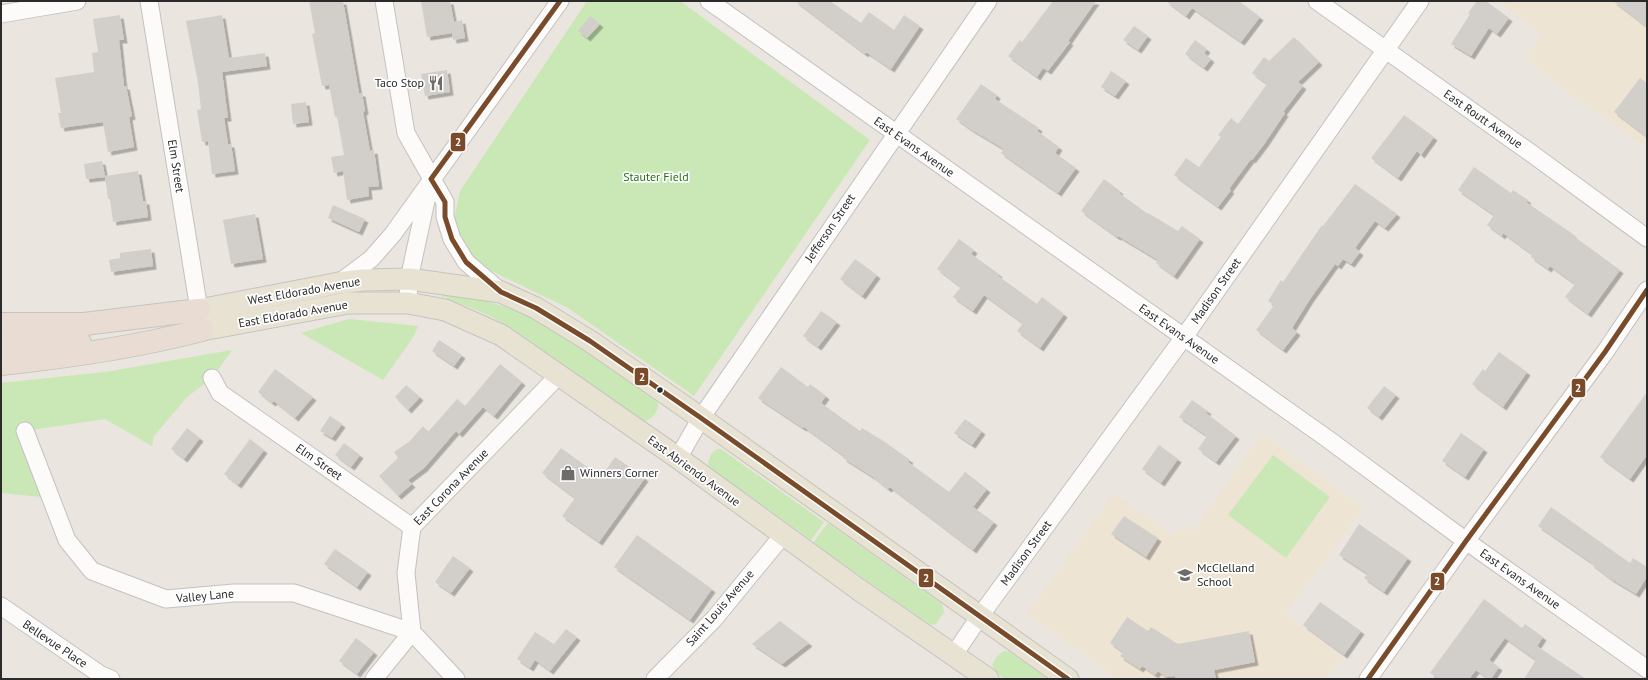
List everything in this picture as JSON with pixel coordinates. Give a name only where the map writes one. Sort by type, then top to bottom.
[{"type":"highway","points":[[1,312],[84,324]]},
{"type":"highway","points":[[1,324],[84,324],[200,320]]},
{"type":"highway","points":[[1,364],[63,358],[170,339],[200,320]]},
{"type":"highway","points":[[1,342],[62,344],[170,339]]},
{"type":"main road","name":"West Eldorado Avenue","points":[[200,320],[339,283],[363,280],[410,279]]},
{"type":"main road","points":[[410,279],[501,292],[536,308],[590,341],[701,418],[1068,679]]},
{"type":"main road","name":"East Eldorado Avenue","points":[[200,320],[348,303],[408,304]]},
{"type":"main road","name":"East Abriendo Avenue","points":[[408,304],[445,310],[501,335],[678,458],[783,535],[953,656],[988,679]]},
{"type":"street","points":[[1,14],[77,1]]},
{"type":"street","name":"Elm Street","points":[[149,1],[200,320]]},
{"type":"street","points":[[384,1],[406,133],[445,202],[444,217],[452,239],[466,262],[501,292]]},
{"type":"street","points":[[339,283],[371,260],[393,234],[560,1]]},
{"type":"street","name":"East Evans Avenue","points":[[709,1],[1325,437],[1466,542],[1647,669]]},
{"type":"street","name":"Jefferson Street","points":[[678,458],[701,418],[895,133],[988,1]]},
{"type":"street","name":"East Routt Avenue","points":[[1317,1],[1647,238]]},
{"type":"street","name":"Madison Street","points":[[953,656],[980,616],[1184,337],[1420,1]]},
{"type":"street","points":[[408,304],[410,279],[431,179]]},
{"type":"street","points":[[1368,679],[1605,352],[1647,290]]},
{"type":"street","name":"East Corona Avenue","points":[[412,632],[406,573],[412,527],[559,375]]},
{"type":"street","name":"Elm Street","points":[[212,378],[220,393],[412,527]]},
{"type":"street","name":"Valley Lane","points":[[25,431],[67,540],[92,571],[166,599],[234,592],[294,593],[412,632]]},
{"type":"street","name":"Saint Louis Avenue","points":[[655,679],[714,619],[783,535]]},
{"type":"street","name":"Bellevue Place","points":[[1,606],[101,675],[111,679]]},
{"type":"street","points":[[374,679],[412,632],[456,679]]},
{"type":"shaded area","points":[[1497,1],[1647,1],[1647,148],[1565,90],[1525,59],[1541,34]]},
{"type":"shaded area","name":"McClelland School","points":[[1262,434],[1364,508],[1285,614],[1344,656],[1327,679],[1118,679],[1027,614],[1114,493],[1175,536],[1183,525],[1193,532]]},
{"type":"green space","name":"Stauter Field","points":[[587,1],[680,1],[870,140],[694,396],[568,308],[477,264],[464,247],[454,221],[460,191]]},
{"type":"green space","points":[[443,294],[474,298],[502,306],[530,317],[556,331],[582,347],[656,401],[658,406],[656,412],[650,419],[644,421],[513,329],[481,312],[446,299],[447,297],[442,297]]},
{"type":"green space","points":[[349,319],[418,326],[414,336],[383,380],[301,333]]},
{"type":"green space","points":[[232,350],[212,378],[187,397],[154,436],[152,446],[105,419],[25,431],[51,498],[1,493],[1,383],[105,372]]},
{"type":"green space","points":[[718,449],[721,449],[824,522],[811,540],[711,468],[708,465],[710,457],[712,453]]},
{"type":"green space","points":[[1273,455],[1330,497],[1286,558],[1228,515]]},
{"type":"green space","points":[[828,523],[942,604],[944,612],[936,624],[931,625],[920,618],[813,543]]},
{"type":"green space","points":[[1004,651],[1010,652],[1048,679],[1006,679],[1001,676],[994,670],[992,665],[996,658]]},
{"type":"building","points":[[309,1],[343,1],[359,93],[362,93],[365,111],[363,112],[370,151],[374,150],[379,186],[368,187],[369,196],[347,200],[343,171],[334,173],[331,157],[344,155],[329,85],[322,86],[312,34],[315,33]]},
{"type":"building","points":[[421,1],[450,1],[454,22],[462,20],[465,38],[453,40],[452,33],[427,37]]},
{"type":"building","points":[[795,1],[830,1],[861,23],[869,12],[894,30],[904,15],[920,26],[891,69],[866,52],[865,54]]},
{"type":"building","points":[[1053,1],[1096,1],[1068,41],[1070,42],[1048,71],[1043,68],[1037,77],[1008,56],[1020,40],[1022,42]]},
{"type":"building","points":[[1166,1],[1239,1],[1260,17],[1241,42],[1192,8],[1186,16]]},
{"type":"building","points":[[1477,1],[1486,1],[1509,18],[1497,34],[1489,28],[1471,56],[1451,44],[1470,14],[1468,13]]},
{"type":"building","points":[[1613,1],[1647,1],[1647,27]]},
{"type":"building","points":[[120,15],[124,40],[119,40],[124,86],[126,86],[132,116],[129,117],[134,147],[108,152],[103,122],[61,128],[58,113],[61,113],[55,78],[94,72],[92,53],[98,52],[93,19]]},
{"type":"building","points":[[222,15],[229,58],[265,53],[267,66],[222,72],[228,118],[224,118],[228,144],[231,144],[235,171],[212,174],[208,141],[202,142],[197,110],[201,109],[198,83],[186,21]]},
{"type":"building","points":[[590,16],[600,24],[587,38],[578,31]]},
{"type":"building","points":[[1134,26],[1148,36],[1138,50],[1123,40]]},
{"type":"building","points":[[1294,37],[1319,62],[1298,82],[1303,86],[1283,112],[1285,113],[1265,143],[1252,160],[1251,159],[1218,207],[1174,175],[1186,158],[1199,167],[1221,137],[1218,135],[1231,118],[1238,124],[1267,84],[1252,73],[1264,57],[1269,61]]},
{"type":"building","points":[[1195,40],[1207,49],[1204,53],[1211,59],[1204,68],[1185,54]]},
{"type":"building","points":[[447,70],[450,92],[425,96],[421,74]]},
{"type":"building","points":[[1111,71],[1126,81],[1115,96],[1101,87]]},
{"type":"building","points":[[1640,78],[1647,83],[1647,137],[1614,112]]},
{"type":"building","points":[[981,84],[997,95],[995,99],[1039,128],[1037,131],[1059,147],[1055,153],[1076,168],[1058,193],[1001,153],[1004,149],[956,119]]},
{"type":"building","points":[[306,102],[309,122],[293,124],[291,104]]},
{"type":"building","points":[[1404,115],[1434,137],[1421,155],[1417,151],[1398,178],[1371,158]]},
{"type":"building","points":[[102,161],[105,177],[86,179],[84,164]]},
{"type":"building","points":[[1474,167],[1511,193],[1513,190],[1528,200],[1526,202],[1573,234],[1572,235],[1620,270],[1588,314],[1565,297],[1575,284],[1550,266],[1548,269],[1531,257],[1532,254],[1503,233],[1502,236],[1487,225],[1494,215],[1458,190]]},
{"type":"building","points":[[138,171],[143,201],[146,201],[148,217],[113,222],[105,176]]},
{"type":"building","points":[[1104,179],[1120,191],[1119,193],[1148,214],[1178,231],[1182,226],[1200,239],[1174,276],[1156,263],[1158,260],[1118,236],[1117,237],[1081,211]]},
{"type":"building","points":[[1355,184],[1397,214],[1385,228],[1375,221],[1355,248],[1360,252],[1351,264],[1343,259],[1338,266],[1335,264],[1310,299],[1292,328],[1297,332],[1283,350],[1256,330],[1274,305],[1268,301],[1281,280],[1283,282],[1322,225],[1323,226]]},
{"type":"building","points":[[333,205],[365,219],[359,232],[328,218]]},
{"type":"building","points":[[255,214],[263,259],[231,264],[223,220]]},
{"type":"building","points":[[959,239],[974,250],[971,254],[999,274],[998,276],[1037,304],[1042,297],[1064,314],[1040,348],[1017,331],[1023,323],[984,295],[973,311],[953,297],[961,287],[937,269]]},
{"type":"building","points":[[151,249],[153,266],[111,272],[109,260],[120,258],[120,253]]},
{"type":"building","points":[[855,259],[877,275],[862,296],[840,279]]},
{"type":"building","points":[[821,311],[837,322],[818,347],[803,336]]},
{"type":"building","points":[[439,340],[462,355],[454,366],[432,351]]},
{"type":"building","points":[[1499,352],[1527,372],[1503,407],[1472,384],[1483,369],[1485,371]]},
{"type":"building","points":[[500,364],[522,382],[494,416],[483,407],[459,434],[456,431],[424,468],[408,480],[412,484],[398,496],[379,476],[398,458],[394,452],[410,441],[423,426],[428,432],[457,399],[465,406]]},
{"type":"building","points":[[781,367],[808,387],[810,384],[826,396],[821,403],[860,431],[862,428],[885,442],[910,460],[908,462],[949,492],[965,472],[987,489],[973,507],[994,522],[973,550],[890,487],[888,489],[873,477],[843,458],[844,456],[804,427],[803,428],[758,398]]},
{"type":"building","points":[[275,369],[313,397],[295,418],[274,401],[272,403],[258,392]]},
{"type":"building","points":[[406,385],[420,397],[408,410],[395,397]]},
{"type":"building","points":[[1384,386],[1396,395],[1379,417],[1367,408]]},
{"type":"building","points":[[1647,392],[1647,455],[1630,479],[1600,457]]},
{"type":"building","points":[[1192,400],[1208,411],[1206,413],[1236,436],[1216,462],[1198,449],[1207,436],[1179,417]]},
{"type":"building","points":[[330,416],[342,424],[332,438],[320,431]]},
{"type":"building","points":[[965,419],[982,431],[972,445],[954,433]]},
{"type":"building","points":[[187,428],[200,438],[184,459],[171,449]]},
{"type":"building","points":[[1461,433],[1484,449],[1465,477],[1442,461]]},
{"type":"building","points":[[250,439],[264,450],[238,485],[224,474]]},
{"type":"building","points":[[344,443],[360,455],[351,467],[335,455]]},
{"type":"building","points":[[1159,445],[1178,459],[1161,483],[1142,469]]},
{"type":"building","points":[[561,448],[601,477],[615,457],[645,478],[599,542],[562,516],[575,498],[542,473]]},
{"type":"building","points":[[1551,507],[1630,563],[1633,558],[1647,567],[1647,577],[1636,594],[1611,579],[1591,564],[1592,563],[1538,526]]},
{"type":"building","points":[[1124,516],[1158,538],[1146,557],[1111,534]]},
{"type":"building","points":[[1359,524],[1408,558],[1384,592],[1364,578],[1368,574],[1339,555]]},
{"type":"building","points":[[637,535],[712,589],[690,620],[614,567]]},
{"type":"building","points":[[335,549],[368,572],[357,587],[324,564]]},
{"type":"building","points":[[453,556],[470,568],[451,593],[435,582]]},
{"type":"building","points":[[1484,599],[1522,628],[1525,624],[1543,637],[1537,646],[1586,679],[1524,679],[1536,660],[1505,638],[1489,660],[1499,667],[1491,679],[1488,679],[1476,670],[1469,679],[1439,679],[1430,673]]},
{"type":"building","points":[[1320,602],[1361,631],[1344,655],[1303,625]]},
{"type":"building","points":[[1127,617],[1148,631],[1151,627],[1178,644],[1249,631],[1255,662],[1214,670],[1216,679],[1176,679],[1175,676],[1166,677],[1158,671],[1155,675],[1142,666],[1140,669],[1120,656],[1123,652],[1110,643]]},
{"type":"building","points":[[780,621],[809,643],[782,664],[752,644]]},
{"type":"building","points":[[566,629],[577,637],[550,671],[535,660],[530,668],[517,659],[535,632],[554,644]]},
{"type":"building","points":[[356,638],[374,652],[357,674],[339,661]]},
{"type":"transit line","name":"2","points":[[560,1],[431,179],[445,202],[445,217],[452,239],[466,262],[501,292],[536,308],[590,341],[701,418],[1068,679]]},
{"type":"transit line","name":"2","points":[[1368,679],[1466,541],[1605,352],[1647,290]]},
{"type":"place","name":"Taco Stop","points":[[436,83]]},
{"type":"place","name":"Winners Corner","points":[[568,473]]},
{"type":"place","name":"McClelland School","points":[[1185,575]]}]
